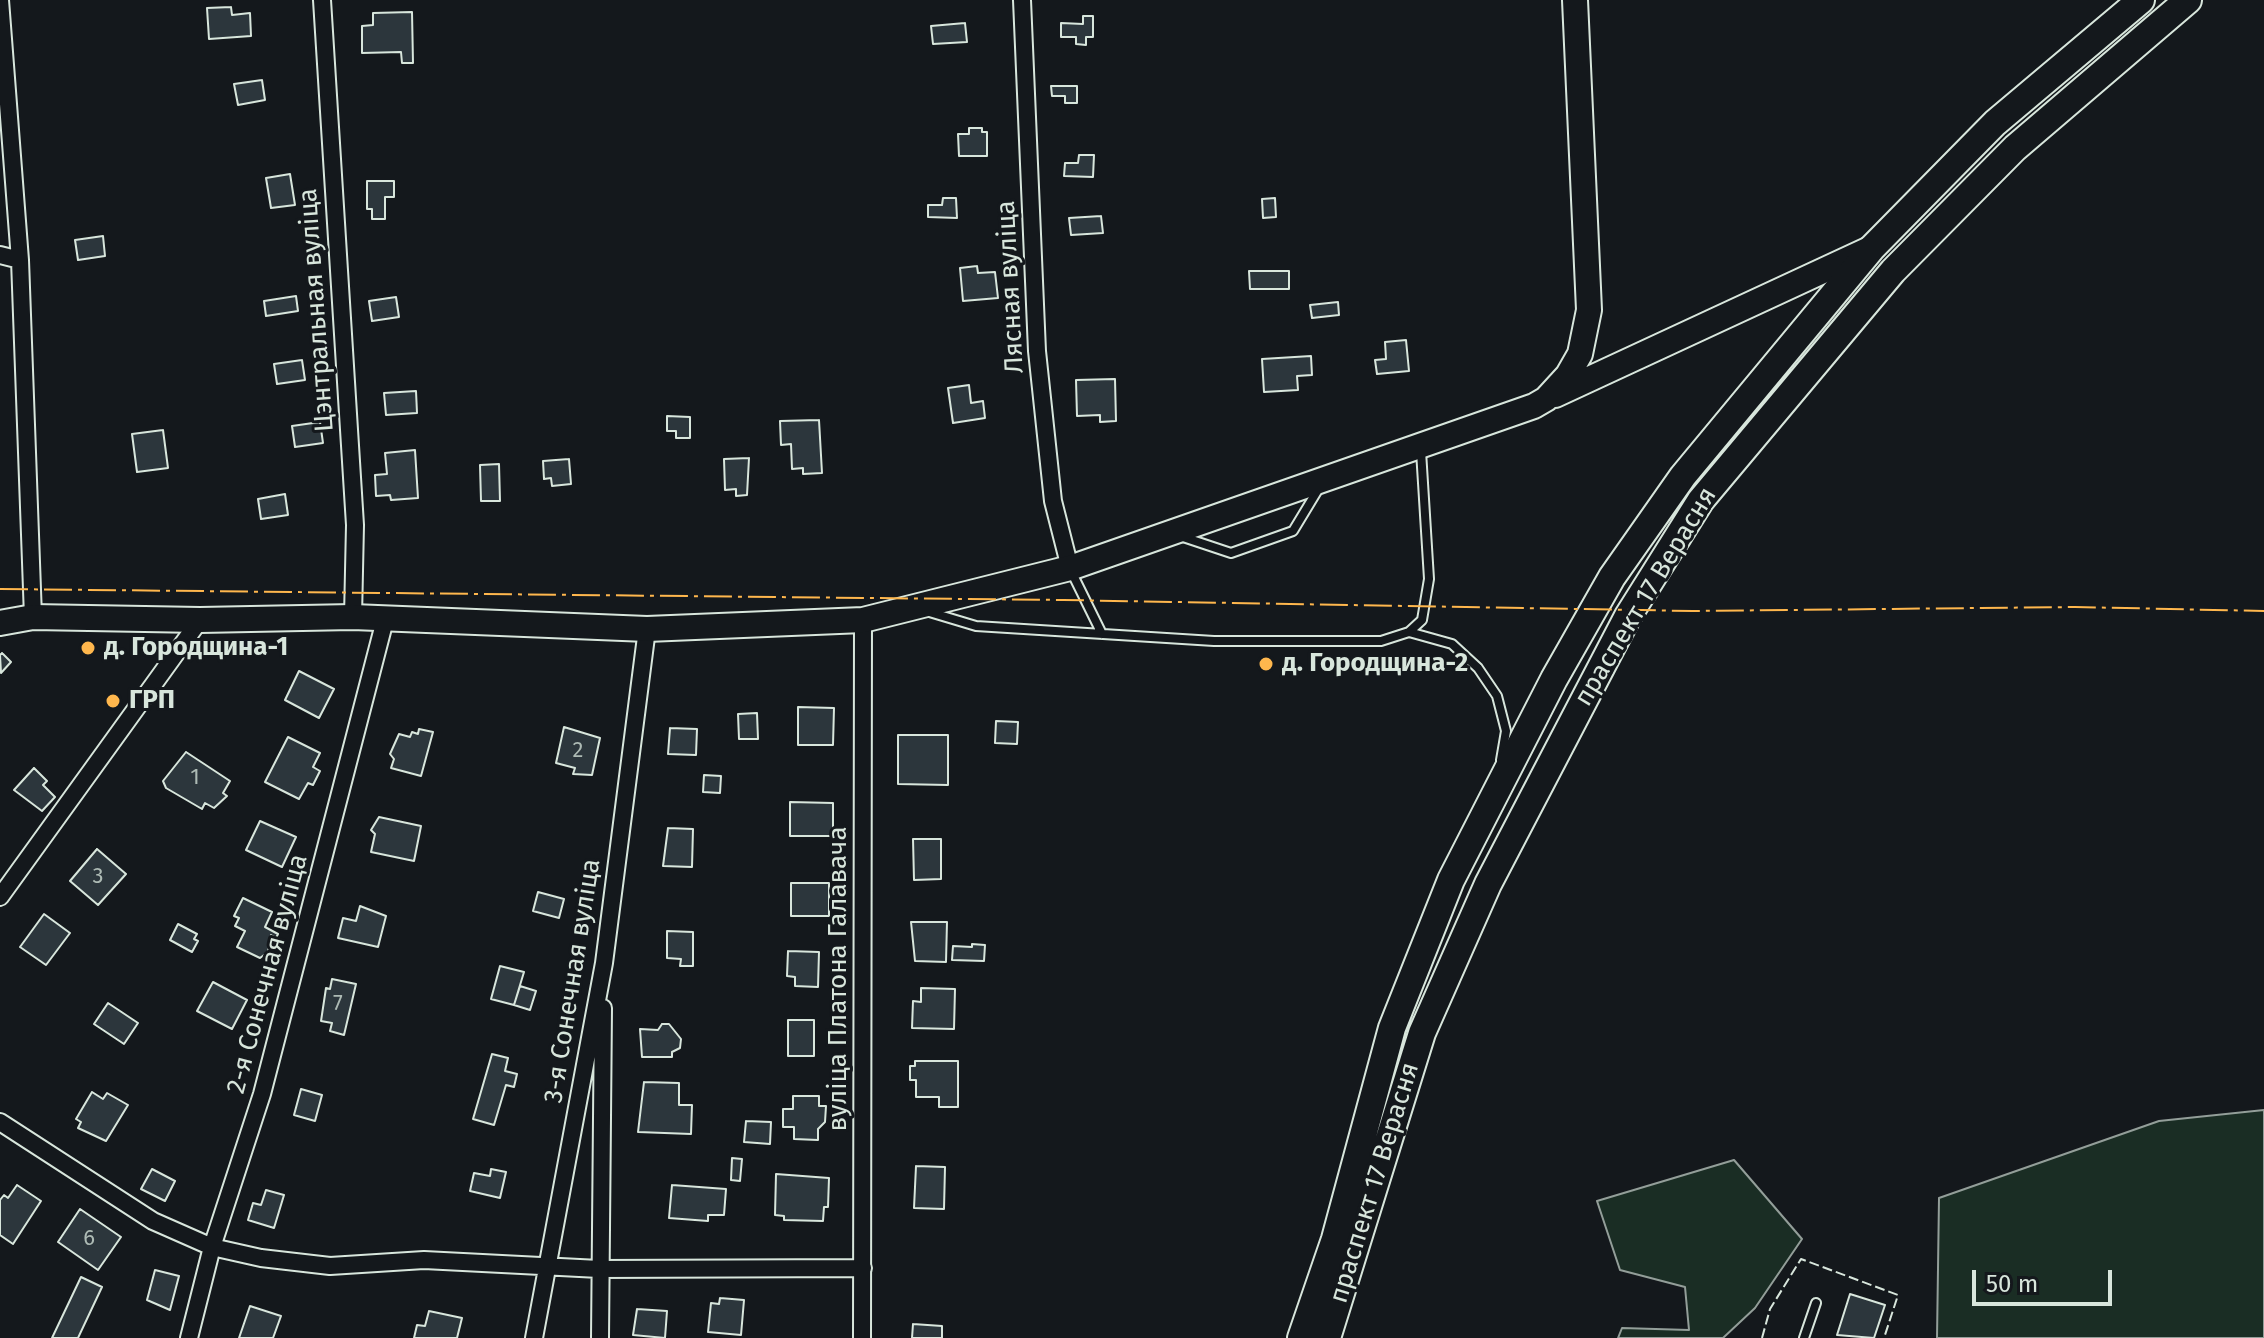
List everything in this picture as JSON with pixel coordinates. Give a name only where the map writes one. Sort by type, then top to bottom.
[{"type":"main road","name":"праспект 17 Верасня","points":[[1301,1338],[1335,1239],[1392,1028],[1451,880],[1554,679],[1612,577],[1683,476],[1872,248],[1995,123],[2141,0]]},
{"type":"main road","name":"праспект 17 Верасня","points":[[1327,1338],[1422,1033],[1488,884],[1628,616],[1701,500],[1893,271],[2015,148],[2188,0]]},
{"type":"street","points":[[0,0],[20,260],[33,617]]},
{"type":"street","name":"Цэнтральная вуліца","points":[[322,0],[355,525],[353,617]]},
{"type":"street","name":"Лясная вуліца","points":[[1022,0],[1037,351],[1053,501],[1070,568]]},
{"type":"street","points":[[1546,399],[1568,375],[1580,354],[1589,310],[1575,0]]},
{"type":"street","points":[[0,623],[33,617],[200,620],[353,617],[647,629],[863,620],[1070,568],[1421,446],[1546,399],[1872,248]]},
{"type":"street","points":[[0,255],[20,260]]},
{"type":"street","points":[[0,897],[200,620]]},
{"type":"street","name":"2-я Сонечная вуліца","points":[[189,1338],[212,1247],[262,1094],[385,620]]},
{"type":"street","name":"вуліца Платона Галавача","points":[[862,1338],[863,620]]},
{"type":"street","name":"3-я Сонечная вуліца","points":[[534,1338],[604,963],[647,629]]},
{"type":"street","points":[[600,1338],[604,963]]},
{"type":"street","points":[[0,1122],[136,1211],[212,1247],[310,1265],[441,1260],[599,1269],[863,1268]]},
{"type":"lane","points":[[914,607],[976,626],[1214,641],[1381,641],[1409,632],[1422,620],[1429,579],[1421,446]]},
{"type":"lane","points":[[1171,533],[1231,553],[1293,531],[1323,481]]},
{"type":"lane","points":[[1070,568],[1102,634]]},
{"type":"lane","points":[[1409,632],[1452,644],[1478,668],[1497,696],[1506,731],[1494,795]]},
{"type":"lane","points":[[1804,1338],[1816,1303]]},
{"type":"green space","points":[[2264,1110],[2264,1338],[1937,1338],[1939,1198],[2159,1121]]},
{"type":"green space","points":[[1734,1160],[1802,1239],[1755,1308],[1723,1338],[1618,1338],[1622,1328],[1689,1330],[1685,1287],[1620,1270],[1597,1201]]},
{"type":"building","points":[[231,7],[232,15],[250,13],[251,36],[209,39],[207,8]]},
{"type":"building","points":[[412,12],[413,63],[402,63],[401,52],[362,53],[362,26],[373,25],[373,13]]},
{"type":"building","points":[[1083,16],[1093,16],[1093,37],[1086,37],[1086,45],[1076,44],[1076,37],[1061,37],[1061,23],[1083,24]]},
{"type":"building","points":[[965,23],[967,42],[933,44],[931,26]]},
{"type":"building","points":[[262,80],[265,100],[238,105],[234,84]]},
{"type":"building","points":[[1051,86],[1077,86],[1077,103],[1065,103],[1065,96],[1052,96]]},
{"type":"building","points":[[969,128],[982,128],[982,132],[987,132],[987,156],[959,156],[958,134],[969,134]]},
{"type":"building","points":[[1079,155],[1094,155],[1093,177],[1064,176],[1065,163],[1078,163]]},
{"type":"building","points":[[290,174],[295,205],[271,208],[266,178]]},
{"type":"building","points":[[367,181],[394,181],[394,197],[385,197],[385,219],[372,219],[372,209],[367,209]]},
{"type":"building","points":[[943,198],[956,198],[957,218],[928,217],[928,205],[942,205]]},
{"type":"building","points":[[1275,198],[1276,217],[1263,218],[1262,199]]},
{"type":"building","points":[[1101,216],[1103,233],[1071,235],[1069,218]]},
{"type":"building","points":[[103,236],[105,256],[78,260],[75,240]]},
{"type":"building","points":[[977,266],[978,273],[995,272],[998,298],[963,301],[960,268]]},
{"type":"building","points":[[1249,271],[1289,271],[1289,289],[1250,289]]},
{"type":"building","points":[[296,296],[298,311],[266,316],[264,301]]},
{"type":"building","points":[[396,297],[399,317],[372,321],[369,301]]},
{"type":"building","points":[[1338,302],[1339,315],[1312,318],[1310,305]]},
{"type":"building","points":[[1406,340],[1409,371],[1377,374],[1375,360],[1386,359],[1385,342]]},
{"type":"building","points":[[1311,356],[1312,375],[1297,376],[1298,390],[1264,392],[1262,359]]},
{"type":"building","points":[[302,360],[305,380],[277,384],[274,364]]},
{"type":"building","points":[[1115,379],[1116,421],[1100,422],[1100,415],[1077,416],[1076,380]]},
{"type":"building","points":[[969,385],[971,403],[983,401],[985,418],[953,423],[948,388]]},
{"type":"building","points":[[416,391],[417,413],[386,415],[384,393]]},
{"type":"building","points":[[667,416],[690,417],[690,438],[676,438],[676,431],[667,431]]},
{"type":"building","points":[[819,420],[822,473],[803,474],[803,468],[792,469],[791,444],[781,445],[780,421]]},
{"type":"building","points":[[320,422],[323,443],[295,447],[292,426]]},
{"type":"building","points":[[163,430],[168,468],[137,472],[132,434]]},
{"type":"building","points":[[415,450],[418,498],[391,500],[390,495],[376,496],[375,475],[387,474],[385,453]]},
{"type":"building","points":[[749,458],[747,495],[736,496],[736,489],[725,490],[724,459]]},
{"type":"building","points":[[569,459],[571,484],[552,486],[551,478],[544,479],[543,461]]},
{"type":"building","points":[[499,464],[500,501],[481,501],[480,465]]},
{"type":"building","points":[[285,494],[288,515],[261,519],[258,499]]},
{"type":"building","points":[[2,653],[11,662],[1,673],[0,655]]},
{"type":"building","points":[[299,671],[334,689],[319,718],[285,700]]},
{"type":"building","points":[[798,707],[834,708],[833,745],[798,745]]},
{"type":"building","points":[[757,713],[758,739],[739,739],[738,714]]},
{"type":"building","points":[[996,721],[1018,722],[1017,744],[995,743]]},
{"type":"building","points":[[564,727],[600,738],[592,775],[573,774],[575,768],[556,763]]},
{"type":"building","points":[[670,728],[697,729],[696,755],[668,754]]},
{"type":"building","points":[[419,729],[433,732],[421,776],[391,768],[394,759],[390,754],[399,734],[410,737],[412,732],[418,734]]},
{"type":"building","points":[[898,735],[948,735],[948,785],[898,784]]},
{"type":"building","points":[[288,737],[320,753],[313,767],[320,771],[313,785],[308,783],[299,799],[265,782]]},
{"type":"building","points":[[186,752],[230,781],[223,793],[227,796],[214,808],[205,803],[202,809],[166,788],[163,781]]},
{"type":"building","points":[[34,768],[47,781],[43,785],[55,797],[42,811],[14,790]]},
{"type":"building","points":[[704,775],[721,776],[720,793],[703,792]]},
{"type":"building","points":[[790,802],[833,803],[833,836],[790,836]]},
{"type":"building","points":[[379,817],[421,826],[414,861],[371,852],[375,834],[371,830]]},
{"type":"building","points":[[260,821],[296,837],[282,867],[246,850]]},
{"type":"building","points":[[668,828],[693,829],[692,867],[663,866]]},
{"type":"building","points":[[913,839],[941,839],[941,879],[914,880]]},
{"type":"building","points":[[97,849],[126,874],[98,905],[70,881]]},
{"type":"building","points":[[791,883],[829,883],[829,916],[791,916]]},
{"type":"building","points":[[538,892],[564,899],[559,918],[533,911]]},
{"type":"building","points":[[243,898],[272,912],[265,927],[278,934],[276,938],[271,935],[268,952],[260,958],[237,947],[245,931],[235,926],[239,918],[234,916]]},
{"type":"building","points":[[360,906],[386,916],[378,947],[338,938],[343,918],[356,921]]},
{"type":"building","points":[[44,914],[70,933],[46,965],[20,947]]},
{"type":"building","points":[[911,922],[947,922],[946,962],[915,961]]},
{"type":"building","points":[[178,924],[197,934],[194,939],[198,941],[192,952],[170,940]]},
{"type":"building","points":[[667,931],[693,932],[693,966],[680,966],[681,959],[667,958]]},
{"type":"building","points":[[972,944],[985,945],[984,961],[952,960],[953,946],[972,947]]},
{"type":"building","points":[[788,951],[819,952],[818,987],[795,986],[795,977],[787,976]]},
{"type":"building","points":[[500,966],[524,972],[514,1005],[491,999]]},
{"type":"building","points":[[332,979],[356,984],[344,1035],[330,1031],[332,1023],[321,1021],[326,988],[330,989]]},
{"type":"building","points":[[213,982],[247,1000],[232,1029],[197,1011]]},
{"type":"building","points":[[520,986],[536,991],[530,1010],[514,1005]]},
{"type":"building","points":[[921,988],[955,989],[954,1029],[912,1028],[913,1001],[921,1002]]},
{"type":"building","points":[[108,1003],[138,1023],[124,1044],[94,1024]]},
{"type":"building","points":[[788,1020],[814,1020],[814,1056],[788,1056]]},
{"type":"building","points":[[662,1024],[669,1024],[681,1039],[680,1048],[672,1052],[672,1057],[642,1057],[640,1029],[658,1030]]},
{"type":"building","points":[[492,1054],[508,1058],[505,1071],[517,1074],[514,1087],[506,1085],[494,1125],[473,1119]]},
{"type":"building","points":[[915,1061],[958,1061],[958,1107],[939,1107],[939,1097],[916,1097],[916,1080],[910,1080],[910,1066],[915,1066]]},
{"type":"building","points":[[644,1082],[679,1083],[679,1105],[692,1105],[691,1134],[638,1132]]},
{"type":"building","points":[[301,1089],[322,1095],[315,1121],[294,1115]]},
{"type":"building","points":[[92,1092],[103,1099],[107,1093],[128,1105],[106,1141],[78,1128],[81,1122],[76,1119]]},
{"type":"building","points":[[793,1096],[819,1096],[819,1106],[826,1106],[825,1122],[818,1129],[818,1140],[794,1139],[794,1127],[783,1127],[783,1109],[793,1109]]},
{"type":"building","points":[[746,1121],[771,1122],[770,1144],[744,1142]]},
{"type":"building","points":[[732,1158],[742,1159],[740,1181],[731,1180]]},
{"type":"building","points":[[916,1166],[945,1167],[944,1209],[914,1208]]},
{"type":"building","points":[[152,1169],[175,1181],[165,1201],[141,1189]]},
{"type":"building","points":[[491,1169],[506,1172],[500,1198],[470,1191],[474,1173],[490,1176]]},
{"type":"building","points":[[776,1174],[829,1178],[828,1207],[824,1207],[823,1221],[784,1220],[784,1216],[775,1215]]},
{"type":"building","points":[[17,1185],[41,1201],[13,1244],[0,1235],[0,1200],[4,1195],[8,1198]]},
{"type":"building","points":[[672,1185],[726,1189],[724,1215],[708,1215],[708,1221],[669,1218]]},
{"type":"building","points":[[266,1190],[284,1195],[274,1228],[248,1220],[253,1203],[261,1205]]},
{"type":"building","points":[[80,1209],[121,1237],[98,1270],[58,1242]]},
{"type":"building","points":[[155,1270],[179,1276],[170,1310],[147,1300]]},
{"type":"building","points":[[81,1277],[102,1287],[78,1338],[52,1338]]},
{"type":"building","points":[[1850,1294],[1885,1305],[1874,1338],[1837,1335]]},
{"type":"building","points":[[720,1298],[744,1300],[741,1335],[708,1332],[711,1303],[719,1304]]},
{"type":"building","points":[[250,1306],[281,1316],[273,1338],[239,1338]]},
{"type":"building","points":[[637,1309],[667,1311],[665,1338],[633,1335]]},
{"type":"building","points":[[429,1311],[462,1318],[457,1338],[414,1338],[417,1325],[425,1326]]},
{"type":"building","points":[[913,1324],[942,1326],[942,1338],[912,1338]]},
{"type":"fence","points":[[1762,1338],[1770,1309],[1801,1259],[1898,1295],[1884,1338]]},
{"type":"power","points":[[0,589],[1063,600],[1693,611],[2075,607],[2264,611]]},
{"type":"place","name":"д. Городщина-1","points":[[88,648]]},
{"type":"place","name":"д. Городщина-2","points":[[1266,664]]},
{"type":"place","name":"ГРП","points":[[113,701]]}]
